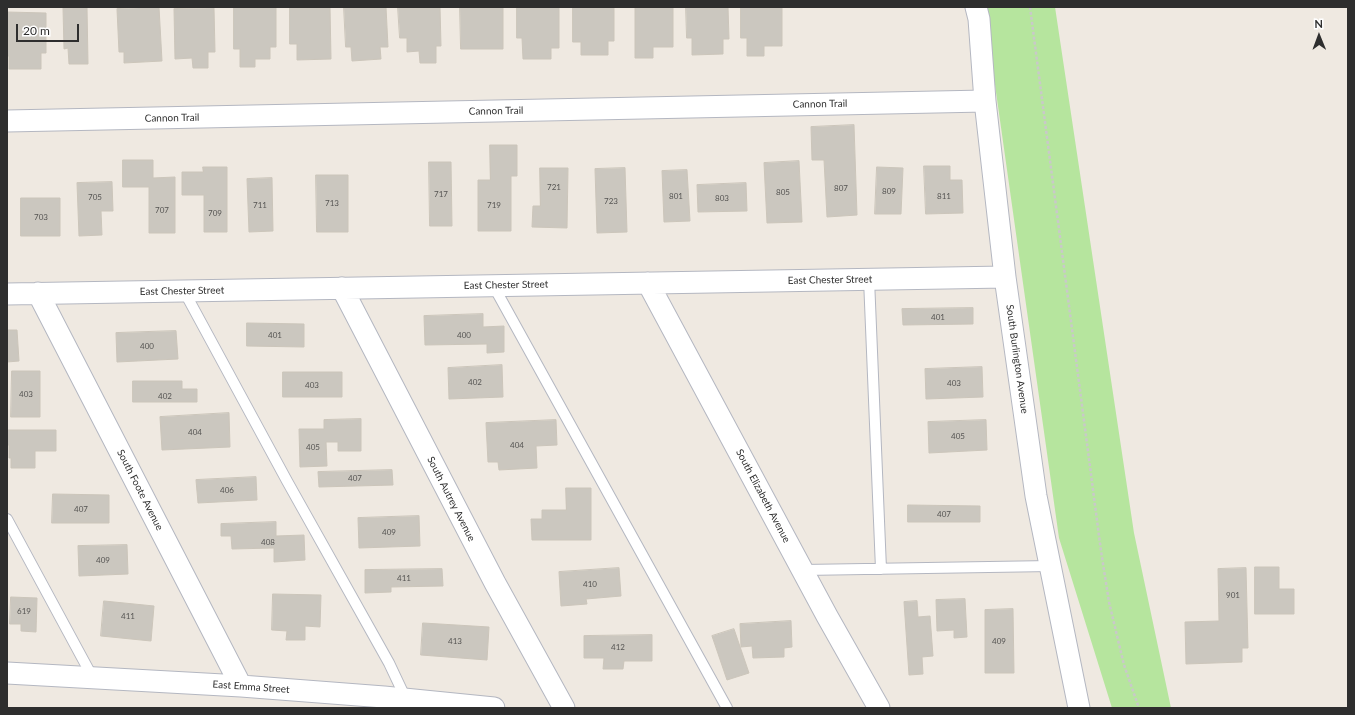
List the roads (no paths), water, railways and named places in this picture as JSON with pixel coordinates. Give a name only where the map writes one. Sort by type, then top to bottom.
[{"type":"street","name":"South Burlington Avenue","points":[[976,7],[979,19],[984,100],[1005,276],[1036,496],[1079,708]]},
{"type":"street","name":"Cannon Trail","points":[[7,121],[984,100]]},
{"type":"street","name":"East Chester Street","points":[[7,294],[184,290],[648,284],[1005,276]]},
{"type":"street","name":"South Elizabeth Avenue","points":[[648,284],[879,708]]},
{"type":"street","name":"South Autrey Avenue","points":[[342,288],[491,576],[564,708]]},
{"type":"street","name":"South Foote Avenue","points":[[38,293],[241,686]]},
{"type":"street","name":"East Emma Street","points":[[7,673],[241,686],[383,702],[406,699],[494,708]]},
{"type":"lane","points":[[868,279],[880,569]]},
{"type":"lane","points":[[493,286],[727,708]]},
{"type":"lane","points":[[184,290],[287,481],[389,663],[406,699]]},
{"type":"lane","points":[[7,519],[93,678]]},
{"type":"lane","points":[[803,570],[1051,566]]}]
